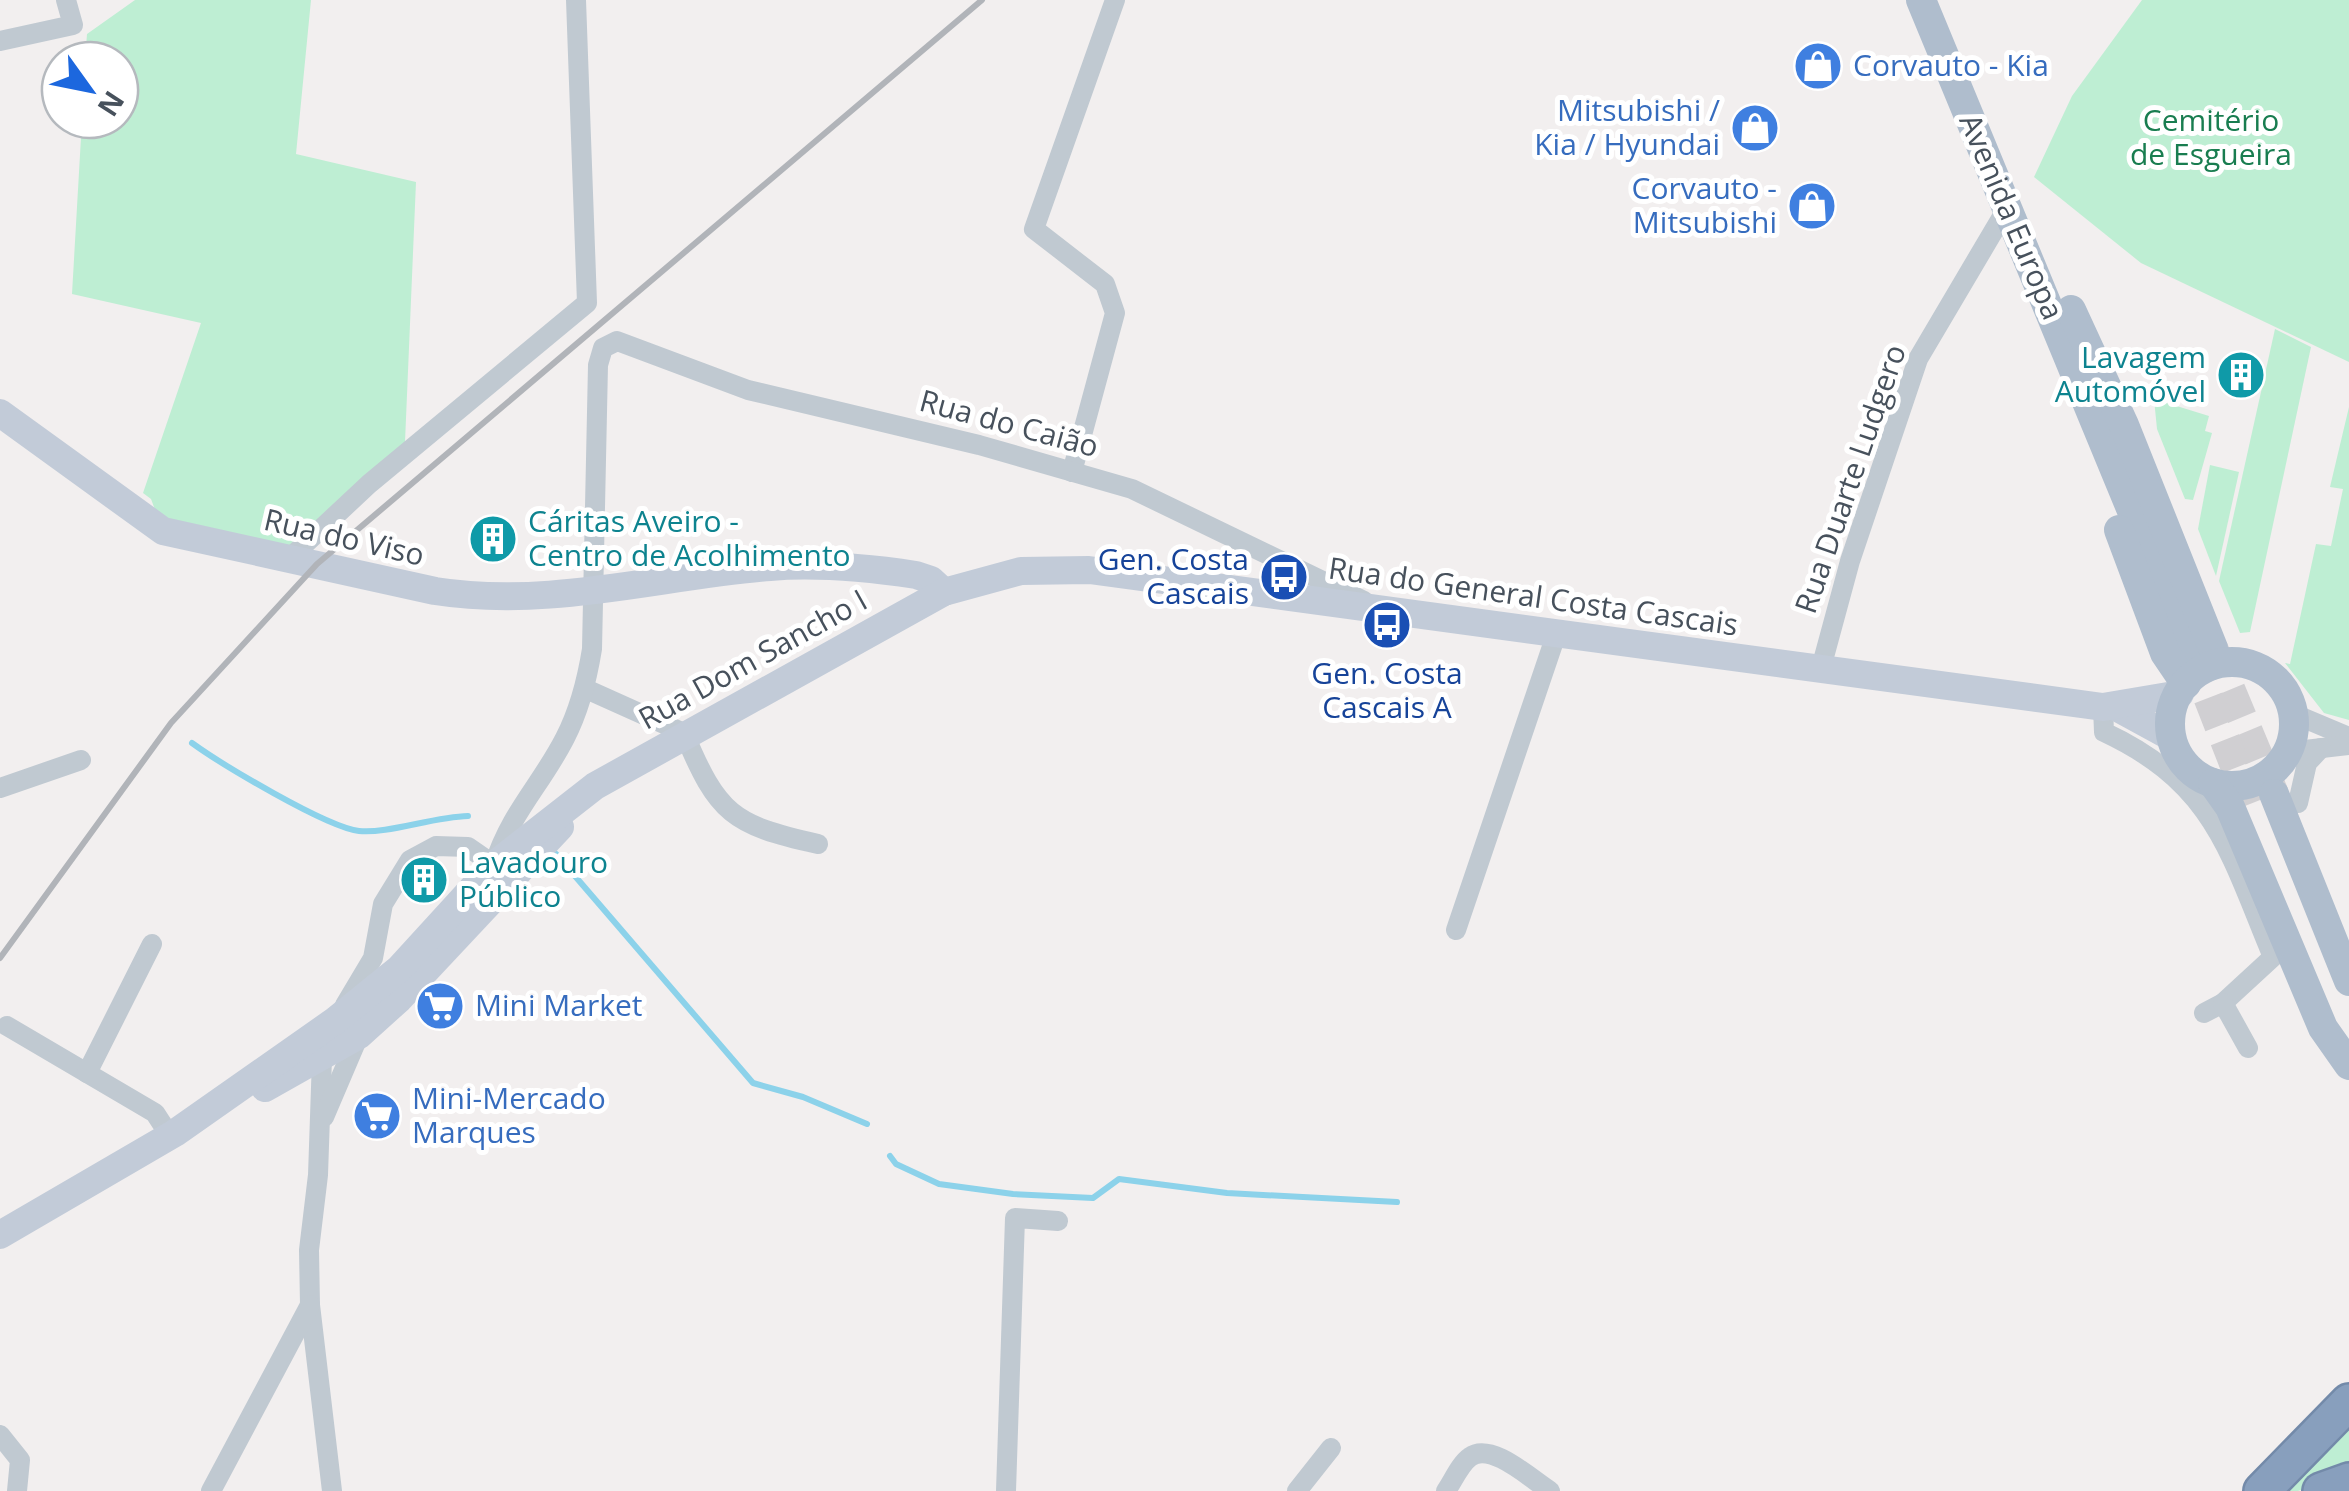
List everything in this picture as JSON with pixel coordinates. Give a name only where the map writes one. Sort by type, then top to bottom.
[{"type":"highway","points":[[2262,1491],[2349,1402]]},
{"type":"highway","points":[[2322,1491],[2349,1481]]},
{"type":"main road","name":"Avenida Europa","points":[[1920,0],[2006,210],[2114,435]]},
{"type":"main road","name":"Avenida Europa","points":[[1942,0],[2056,278],[2114,435],[2187,667]]},
{"type":"main road","name":"Rua do Viso","points":[[0,414],[163,530],[473,597],[592,594],[795,566],[916,575],[932,580],[944,592]]},
{"type":"main road","points":[[2349,1054],[2274,800],[2294,714],[2278,682],[2248,664],[2232,642],[2156,460],[2114,435],[2102,483],[2187,667],[2170,721],[2179,758],[2194,774],[2213,784],[2230,807],[2323,1028],[2349,1065]]},
{"type":"main road","name":"Rua do General Costa Cascais","points":[[944,592],[1021,571],[1090,570],[2120,704],[2172,737]]},
{"type":"main road","name":"Rua Dom Sancho I","points":[[290,1062],[322,1058],[494,865],[595,786],[684,733],[944,592]]},
{"type":"main road","points":[[2120,704],[2161,672],[2248,664]]},
{"type":"main road","name":"Rua do General Costa Cascais","points":[[2120,704],[2187,667]]},
{"type":"main road","points":[[2213,784],[2251,784],[2285,757]]},
{"type":"main road","name":"Rua Dom Sancho I","points":[[0,1235],[172,1134],[233,1108],[290,1062],[348,1027],[461,933],[595,786]]},
{"type":"main road","points":[[2274,800],[2349,938]]},
{"type":"main road","points":[[2274,800],[2349,982]]},
{"type":"street","points":[[0,41],[73,25],[66,0]]},
{"type":"street","points":[[291,556],[368,484],[587,302],[576,0]]},
{"type":"street","points":[[1072,472],[1115,312],[1106,284],[1034,229],[1115,0]]},
{"type":"street","name":"Rua Duarte Ludgero","points":[[1821,668],[1850,560],[1918,358],[2006,210]]},
{"type":"street","name":"Rua do Caião","points":[[592,594],[598,364],[603,348],[617,342],[748,390],[1132,489],[1384,611]]},
{"type":"street","points":[[332,1491],[310,1304],[308,1250],[318,1176],[318,1128],[327,1094],[374,958],[383,904],[410,860],[436,846],[468,847],[494,865],[505,830],[566,737],[586,689],[592,649],[592,594]]},
{"type":"street","points":[[1456,930],[1556,632]]},
{"type":"street","points":[[586,689],[684,733],[714,796],[731,814],[774,834],[818,844]]},
{"type":"street","points":[[2120,704],[2104,732],[2155,759],[2189,788],[2213,817],[2273,957],[2213,1008],[2248,1048]]},
{"type":"street","points":[[2294,714],[2349,741]]},
{"type":"street","points":[[2285,757],[2349,741]]},
{"type":"street","points":[[2274,800],[2320,748]]},
{"type":"street","points":[[0,788],[82,760]]},
{"type":"street","points":[[87,1073],[152,944]]},
{"type":"street","name":"Rua Dom Sancho I","points":[[322,1058],[346,1023],[399,969]]},
{"type":"street","points":[[7,1026],[155,1113],[172,1134]]},
{"type":"street","points":[[322,1058],[327,1094]]},
{"type":"street","points":[[290,1062],[327,1094]]},
{"type":"street","points":[[1006,1491],[1015,1218],[1058,1221]]},
{"type":"street","points":[[211,1491],[310,1304]]},
{"type":"street","points":[[274,1374],[302,1364],[320,1381]]},
{"type":"street","points":[[0,1436],[20,1460],[17,1491]]},
{"type":"street","points":[[1297,1491],[1331,1448]]},
{"type":"street","points":[[1446,1491],[1470,1457],[1480,1453],[1492,1454],[1550,1491]]},
{"type":"green space","points":[[135,0],[311,0],[296,154],[416,182],[405,442],[291,557],[163,531],[151,499],[143,493],[201,323],[72,294],[81,140],[140,140],[140,40],[87,40],[87,34]]},
{"type":"green space","name":"Cemitério de Esgueira","points":[[2142,0],[2349,0],[2349,362],[2141,263],[2034,177],[2072,96]]},
{"type":"green space","points":[[2275,329],[2311,347],[2250,632],[2240,633],[2219,581]]},
{"type":"green space","points":[[2154,399],[2209,416],[2205,431],[2212,433],[2193,500],[2185,499],[2157,429]]},
{"type":"green space","points":[[2349,407],[2349,720],[2324,713],[2285,663],[2290,664],[2316,544],[2331,546],[2343,489],[2330,487]]},
{"type":"green space","points":[[2210,465],[2239,472],[2216,576],[2198,529]]},
{"type":"green space","points":[[2349,1421],[2349,1473],[2298,1491],[2279,1491]]},
{"type":"waterway","points":[[192,743],[323,819],[359,831],[468,816]]},
{"type":"waterway","points":[[556,854],[753,1083],[803,1097],[867,1124]]},
{"type":"waterway","points":[[890,1156],[896,1164],[939,1184],[1013,1194],[1093,1198],[1119,1179],[1227,1193],[1397,1202]]},
{"type":"tunnel","points":[[2213,648],[2274,794]]},
{"type":"tunnel","points":[[2192,656],[2250,804]]},
{"type":"railway","points":[[0,958],[171,723],[317,564],[982,0]]},
{"type":"place","name":"Corvauto - Kia","points":[[1818,66]]},
{"type":"place","name":"Mitsubishi / Kia / Hyundai","points":[[1755,128]]},
{"type":"place","name":"Corvauto - Mitsubishi","points":[[1812,206]]},
{"type":"place","name":"Lavagem Automóvel","points":[[2241,375]]},
{"type":"place","name":"Cáritas Aveiro - Centro de Acolhimento","points":[[493,539]]},
{"type":"place","name":"Gen. Costa Cascais","points":[[1284,577]]},
{"type":"place","name":"Gen. Costa Cascais A","points":[[1387,625]]},
{"type":"place","name":"Lavadouro Público","points":[[424,880]]},
{"type":"place","name":"Mini Market","points":[[440,1006]]},
{"type":"place","name":"Mini-Mercado Marques","points":[[377,1116]]}]
